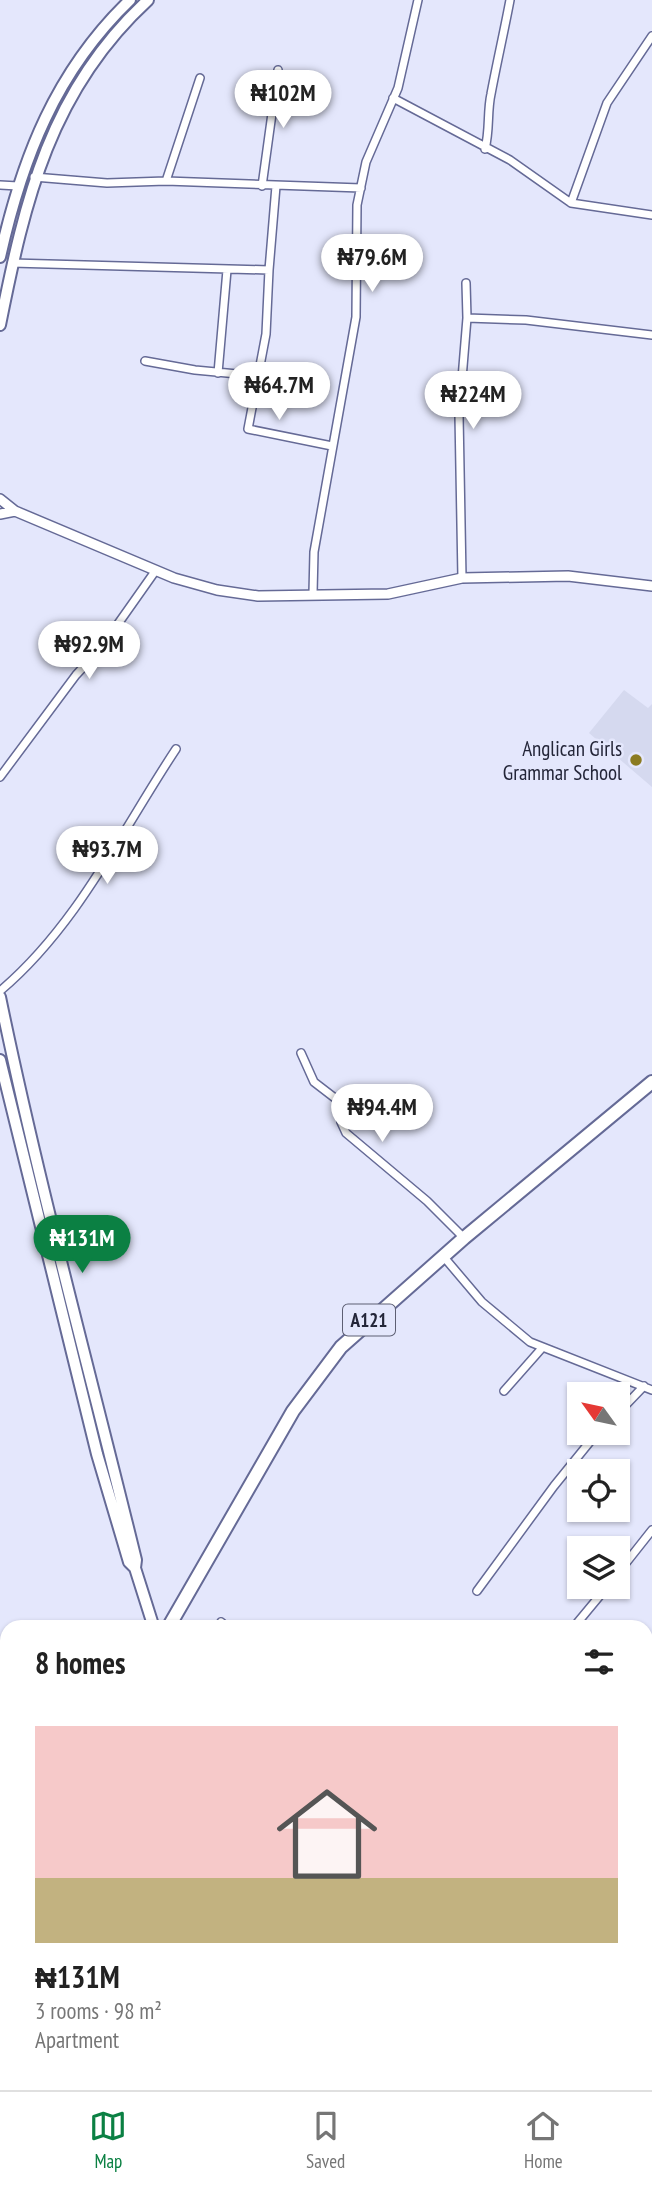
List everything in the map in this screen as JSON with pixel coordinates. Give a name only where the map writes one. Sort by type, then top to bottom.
[{"type":"main road","points":[[0,257],[27,155],[56,94],[93,39],[130,0]]},
{"type":"main road","points":[[0,325],[12,262],[34,177],[50,137],[72,95],[112,40],[148,0]]},
{"type":"main road","points":[[0,997],[23,1109],[101,1408],[136,1560],[135,1568],[151,1620]]},
{"type":"main road","points":[[0,1060],[97,1454],[129,1562],[135,1568]]},
{"type":"main road","name":"A121","points":[[173,1620],[252,1480],[317,1375],[341,1347],[464,1238],[652,1082]]},
{"type":"street","points":[[313,593],[314,552],[356,317],[357,205],[376,133],[393,98],[408,53],[418,0]]},
{"type":"street","points":[[485,149],[490,129],[491,91],[498,69],[510,0]]},
{"type":"street","points":[[571,203],[607,103],[652,36]]},
{"type":"street","points":[[262,186],[278,70]]},
{"type":"street","points":[[166,181],[201,78]]},
{"type":"street","points":[[393,98],[510,160],[571,203],[652,215]]},
{"type":"street","points":[[34,177],[107,183],[166,181],[361,188]]},
{"type":"street","points":[[0,185],[18,186]]},
{"type":"street","points":[[276,186],[265,334],[248,429],[332,446]]},
{"type":"street","points":[[12,262],[269,270]]},
{"type":"street","points":[[218,373],[227,270]]},
{"type":"street","points":[[462,578],[459,415],[467,318],[466,283]]},
{"type":"street","points":[[467,318],[526,320],[652,335]]},
{"type":"street","points":[[145,361],[218,373],[258,376]]},
{"type":"street","points":[[0,499],[15,511],[156,570],[194,584],[258,596],[286,598],[313,593],[388,594],[462,578],[568,576],[652,586]]},
{"type":"street","points":[[0,514],[15,511]]},
{"type":"street","points":[[0,776],[76,675],[107,640],[156,570]]},
{"type":"street","points":[[0,991],[22,973],[79,903],[176,749]]},
{"type":"street","points":[[302,1053],[314,1082],[340,1102],[343,1111],[341,1122],[346,1133],[428,1201],[464,1238]]},
{"type":"street","points":[[443,1256],[493,1312],[542,1348],[648,1388],[630,1403]]},
{"type":"street","points":[[504,1391],[542,1348]]},
{"type":"street","points":[[477,1591],[586,1446]]},
{"type":"street","points":[[630,1558],[652,1531]]},
{"type":"street","points":[[580,1620],[597,1599]]},
{"type":"shaded area","name":"Anglican Girls Grammar School","points":[[624,690],[648,708],[652,704],[652,787],[589,733]]},
{"type":"place","name":"Anglican Girls Grammar School","points":[[636,760]]}]
